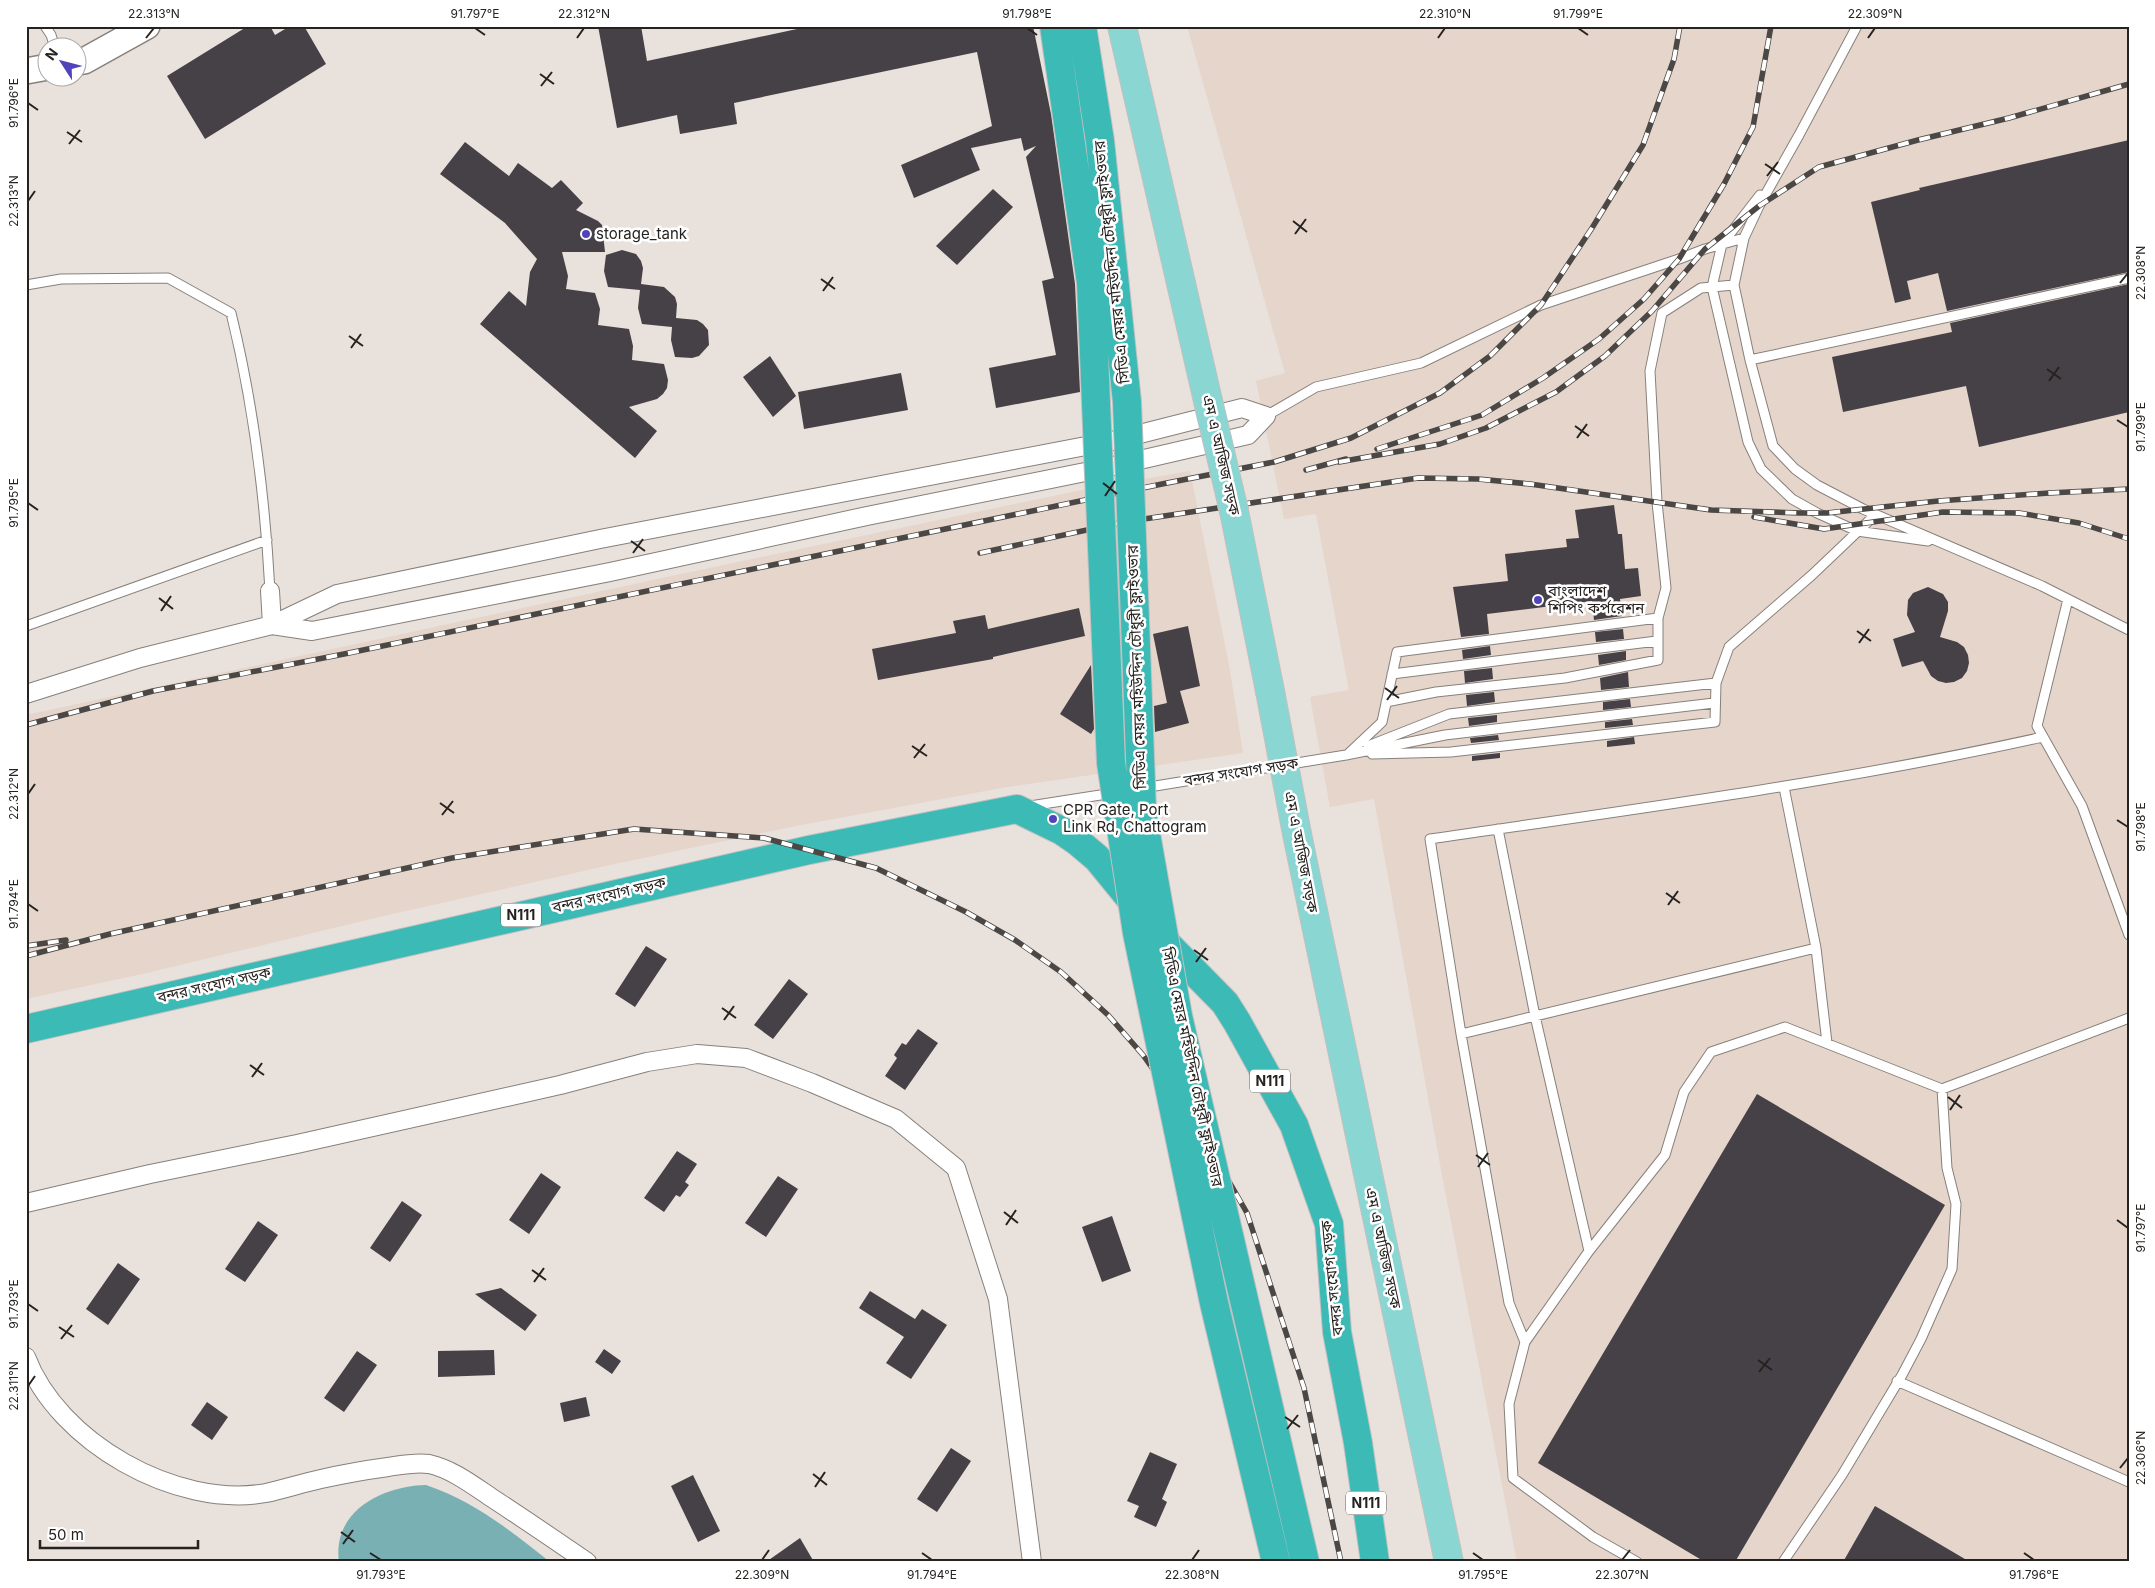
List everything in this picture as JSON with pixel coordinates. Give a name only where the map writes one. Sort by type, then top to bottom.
[{"type":"highway","points":[[1054,26],[1091,283],[1113,773],[1141,953],[1214,1303],[1276,1562]]},
{"type":"highway","name":"সিডিএ মেয়র মহিউদ্দিন চৌধুরী ফ্লাইওভার","points":[[1082,26],[1100,141],[1127,402],[1142,811],[1178,1016],[1306,1562]]},
{"type":"highway","name":"বন্দর সংযোগ সড়ক","points":[[26,1029],[809,850],[1017,808],[1070,836],[1097,858],[1169,946],[1225,1003],[1294,1125],[1329,1224],[1337,1332],[1358,1444],[1375,1562]]},
{"type":"main road","name":"এম এ আজিজ সড়ক","points":[[1122,26],[1234,511],[1297,834],[1449,1562]]},
{"type":"street","points":[[88,59],[147,26]]},
{"type":"street","points":[[26,694],[140,658],[272,626],[337,594],[610,537],[1112,441],[1242,408],[1266,416],[1248,435],[1104,468],[876,514],[610,572],[312,631],[272,626]]},
{"type":"street","points":[[270,590],[272,626]]},
{"type":"street","points":[[26,1203],[150,1174],[297,1144],[560,1085],[648,1062],[696,1054],[746,1058],[896,1119],[956,1168],[998,1299],[1032,1562]]},
{"type":"street","points":[[26,1357],[32,1373],[44,1393],[67,1420],[105,1450],[165,1483],[198,1491],[234,1495],[265,1493],[368,1470],[410,1464],[430,1464],[451,1473],[473,1486],[587,1562]]},
{"type":"lane","points":[[45,26],[52,38]]},
{"type":"lane","points":[[1857,26],[1759,206],[1744,238],[1734,285],[1750,360],[1773,446],[1795,469],[1817,484],[1875,515],[2068,599],[2129,630]]},
{"type":"lane","points":[[1779,171],[1722,244],[1712,287],[1748,442],[1762,468],[1792,499],[1843,526],[1857,531],[1940,543]]},
{"type":"lane","points":[[1266,416],[1316,387],[1421,363],[1541,305],[1744,238]]},
{"type":"lane","points":[[26,285],[61,279],[168,278],[231,313],[244,367],[267,540],[270,590]]},
{"type":"lane","points":[[1750,360],[2129,278]]},
{"type":"lane","points":[[1386,702],[1436,692],[1565,678],[1658,660],[1658,618],[1666,588],[1657,502],[1650,371],[1662,313],[1701,288],[1734,285]]},
{"type":"lane","points":[[1346,755],[1451,752],[1715,722],[1714,702],[1716,683],[1729,647],[1812,575],[1875,515]]},
{"type":"lane","points":[[26,626],[267,540]]},
{"type":"lane","points":[[2068,599],[2037,726],[2082,806],[2129,935]]},
{"type":"lane","points":[[1346,755],[1382,722],[1397,652],[1658,618]]},
{"type":"lane","points":[[1392,674],[1657,641]]},
{"type":"lane","points":[[1346,755],[1449,714],[1716,683]]},
{"type":"lane","points":[[1346,755],[1445,735],[1714,702]]},
{"type":"lane","points":[[1525,1342],[1509,1302],[1460,1034],[1430,839],[1784,787],[1947,758],[2043,736]]},
{"type":"lane","name":"বন্দর সংযোগ সড়ক","points":[[1136,789],[1346,755]]},
{"type":"lane","points":[[1784,787],[1816,948],[1827,1043]]},
{"type":"lane","name":"বন্দর সংযোগ সড়ক","points":[[1017,808],[1126,791]]},
{"type":"lane","points":[[1498,829],[1534,1016],[1589,1251]]},
{"type":"lane","points":[[1460,1034],[1816,948]]},
{"type":"lane","points":[[1637,1562],[1593,1537],[1514,1478],[1509,1404],[1525,1342],[1589,1251],[1665,1155],[1684,1092],[1712,1052],[1785,1027],[1942,1089],[2129,1018]]},
{"type":"lane","points":[[1783,1562],[1842,1475],[1898,1382],[1921,1339],[1952,1269],[1956,1204],[1947,1168],[1942,1089]]},
{"type":"lane","points":[[1898,1382],[2129,1482]]},
{"type":"shaded area","points":[[1187,26],[2129,26],[2129,1562],[1517,1562],[1442,1175],[1374,799],[1330,807],[1310,697],[1349,690],[1316,514],[1284,519],[1256,381],[1285,373]]},
{"type":"shaded area","points":[[1190,471],[1229,665],[1243,753],[1007,787],[796,826],[619,863],[375,918],[151,972],[26,999],[26,715],[676,575],[1077,491]]},
{"type":"water","points":[[426,1485],[476,1508],[506,1528],[550,1562],[339,1562],[339,1544],[343,1529],[352,1515],[363,1505],[377,1496],[393,1490]]},
{"type":"building","points":[[248,26],[270,26],[275,35],[290,26],[304,26],[326,64],[205,139],[167,76]]},
{"type":"building","points":[[598,26],[641,26],[647,61],[811,26],[1033,26],[1051,114],[1075,284],[1080,392],[996,408],[989,368],[1056,355],[1042,281],[1054,278],[1026,157],[1036,146],[1024,151],[1021,138],[971,148],[980,170],[914,198],[901,165],[992,126],[977,52],[734,103],[737,124],[680,134],[677,115],[617,128]]},
{"type":"building","points":[[2129,140],[2129,272],[1947,311],[1938,273],[1907,281],[1911,299],[1895,303],[1871,202],[1920,190],[1919,188]]},
{"type":"building","points":[[465,142],[509,176],[518,163],[552,188],[561,180],[583,203],[576,210],[602,225],[605,252],[562,252],[568,276],[566,289],[595,293],[600,309],[598,325],[629,329],[633,346],[632,360],[664,364],[668,380],[667,388],[663,394],[657,399],[629,407],[657,431],[635,458],[480,324],[509,291],[526,306],[530,272],[537,259],[505,223],[440,174]]},
{"type":"building","points":[[993,189],[1013,207],[957,265],[936,246]]},
{"type":"building","points":[[622,250],[636,254],[641,261],[643,268],[641,284],[664,287],[675,297],[677,304],[676,318],[697,320],[708,330],[709,345],[699,356],[692,358],[675,357],[671,340],[672,327],[642,324],[638,308],[640,290],[608,287],[604,271],[606,255]]},
{"type":"building","points":[[2129,284],[2129,412],[1979,447],[1966,386],[1843,412],[1832,357],[1952,332],[1950,323]]},
{"type":"building","points":[[770,356],[796,396],[773,417],[743,377]]},
{"type":"building","points":[[901,373],[908,410],[804,429],[798,392]]},
{"type":"building","points":[[1614,505],[1618,534],[1622,534],[1625,569],[1638,568],[1641,596],[1620,599],[1622,616],[1594,620],[1592,601],[1487,614],[1489,634],[1461,637],[1453,587],[1508,581],[1505,554],[1567,547],[1566,539],[1579,538],[1575,510]]},
{"type":"building","points":[[1928,587],[1943,594],[1948,602],[1948,611],[1940,637],[1957,642],[1964,647],[1968,655],[1967,671],[1962,678],[1954,682],[1938,681],[1931,676],[1923,661],[1902,667],[1893,639],[1915,632],[1907,615],[1908,600],[1913,593]]},
{"type":"building","points":[[1079,608],[1085,636],[993,657],[993,659],[878,680],[872,649],[956,633],[953,621],[985,615],[988,629]]},
{"type":"building","points":[[1188,626],[1200,686],[1180,691],[1189,723],[1155,732],[1154,706],[1167,703],[1153,634]]},
{"type":"building","points":[[1623,629],[1624,639],[1596,642],[1595,632]]},
{"type":"building","points":[[1490,646],[1491,655],[1463,659],[1462,650]]},
{"type":"building","points":[[1626,651],[1626,660],[1599,665],[1598,655]]},
{"type":"building","points":[[1091,665],[1094,729],[1091,734],[1060,714]]},
{"type":"building","points":[[1492,668],[1493,679],[1465,683],[1464,671]]},
{"type":"building","points":[[1628,672],[1629,687],[1601,690],[1600,678]]},
{"type":"building","points":[[1494,692],[1495,702],[1467,706],[1466,695]]},
{"type":"building","points":[[1630,699],[1631,707],[1603,710],[1603,702]]},
{"type":"building","points":[[1497,715],[1497,722],[1469,726],[1468,718]]},
{"type":"building","points":[[1632,719],[1633,725],[1605,728],[1605,722]]},
{"type":"building","points":[[1498,735],[1499,740],[1471,743],[1470,738]]},
{"type":"building","points":[[1634,737],[1635,744],[1607,747],[1607,741]]},
{"type":"building","points":[[1500,753],[1500,758],[1472,761],[1472,756]]},
{"type":"building","points":[[646,946],[667,959],[635,1007],[615,994]]},
{"type":"building","points":[[789,979],[808,994],[773,1039],[754,1025]]},
{"type":"building","points":[[918,1029],[938,1043],[905,1090],[885,1076],[897,1058],[894,1055],[902,1043],[906,1045]]},
{"type":"building","points":[[1757,1094],[1945,1205],[1735,1562],[1705,1562],[1538,1463]]},
{"type":"building","points":[[677,1151],[697,1164],[685,1182],[689,1185],[680,1197],[676,1195],[664,1212],[644,1198]]},
{"type":"building","points":[[541,1173],[561,1187],[529,1234],[509,1220]]},
{"type":"building","points":[[778,1176],[798,1189],[766,1237],[745,1223]]},
{"type":"building","points":[[402,1201],[422,1215],[390,1262],[370,1248]]},
{"type":"building","points":[[1112,1216],[1131,1271],[1102,1282],[1082,1227]]},
{"type":"building","points":[[258,1221],[278,1235],[245,1282],[225,1269]]},
{"type":"building","points":[[118,1263],[140,1279],[108,1325],[86,1309]]},
{"type":"building","points":[[501,1288],[537,1315],[525,1331],[475,1294]]},
{"type":"building","points":[[870,1291],[915,1319],[922,1309],[947,1325],[911,1379],[886,1363],[904,1337],[859,1308]]},
{"type":"building","points":[[604,1349],[621,1361],[612,1374],[595,1362]]},
{"type":"building","points":[[494,1350],[495,1375],[438,1377],[438,1351]]},
{"type":"building","points":[[357,1351],[377,1365],[344,1412],[324,1398]]},
{"type":"building","points":[[586,1397],[590,1416],[564,1422],[560,1403]]},
{"type":"building","points":[[207,1402],[228,1417],[212,1440],[191,1425]]},
{"type":"building","points":[[951,1448],[971,1461],[937,1512],[917,1499]]},
{"type":"building","points":[[1150,1452],[1177,1464],[1162,1499],[1167,1502],[1156,1527],[1134,1517],[1139,1506],[1127,1501]]},
{"type":"building","points":[[693,1475],[720,1531],[698,1542],[671,1486]]},
{"type":"building","points":[[1875,1506],[1970,1562],[1843,1562]]},
{"type":"building","points":[[800,1538],[814,1562],[766,1562]]},
{"type":"railway","points":[[26,725],[153,691],[344,654],[1274,462],[1351,438],[1440,393],[1490,356],[1541,305],[1592,228],[1643,145],[1674,59],[1680,26]]},
{"type":"railway","points":[[1377,449],[1482,415],[1543,378],[1599,339],[1644,299],[1679,259],[1724,184],[1753,127],[1771,26]]},
{"type":"railway","points":[[1339,462],[1440,444],[1486,428],[1556,392],[1605,356],[1652,311],[1705,249],[1759,206],[1819,167],[2009,118],[2129,84]]},
{"type":"railway","points":[[1306,470],[1346,459]]},
{"type":"railway","points":[[980,553],[1124,522],[1418,478],[1478,479],[1530,484],[1711,510],[1800,513],[1827,513],[1938,501],[2129,489]]},
{"type":"railway","points":[[1754,517],[1824,529],[1943,512],[2019,513],[2079,523],[2129,539]]},
{"type":"railway","points":[[26,956],[110,934],[452,858],[634,829],[764,838],[876,868],[966,912],[1015,940],[1061,972],[1108,1015],[1143,1055],[1215,1157],[1247,1213],[1304,1388],[1341,1562]]},
{"type":"railway","points":[[26,946],[66,940]]},
{"type":"place","name":"storage_tank","points":[[586,234]]},
{"type":"place","name":"বাংলাদেশ শিপিং কর্পরেশন","points":[[1538,600]]},
{"type":"place","name":"CPR Gate, Port Link Rd, Chattogram","points":[[1053,819]]}]
